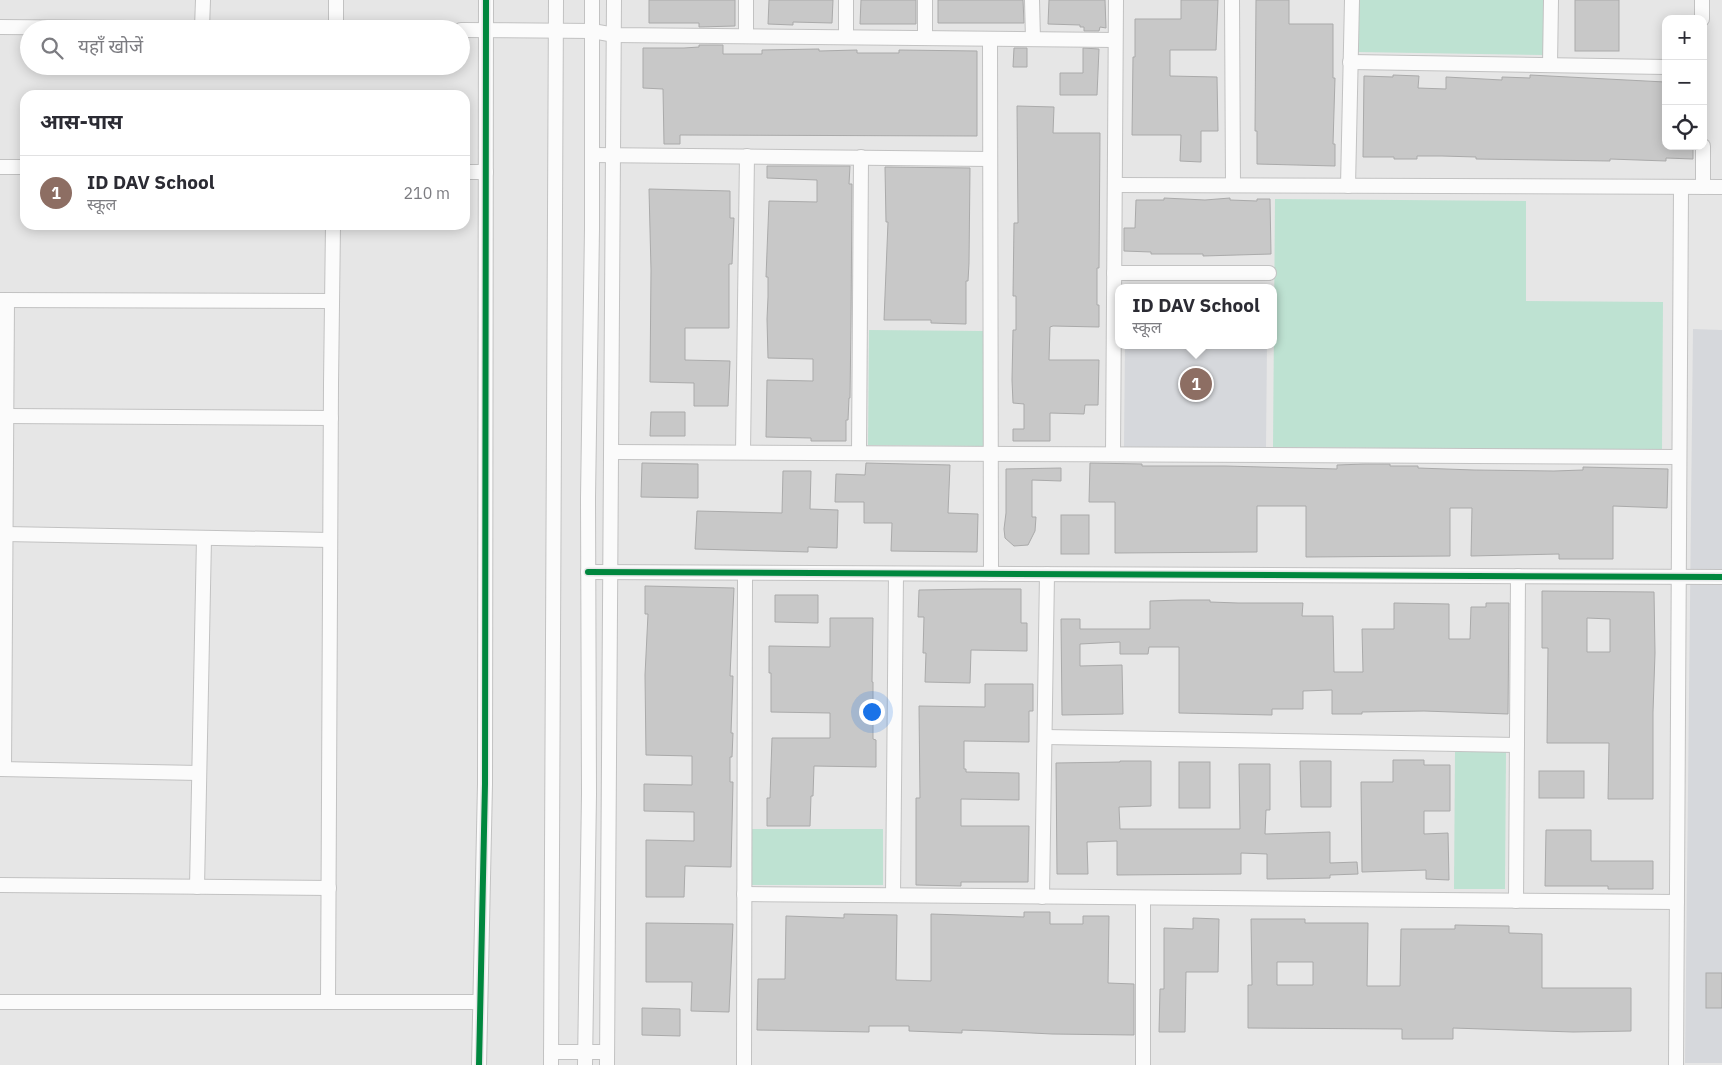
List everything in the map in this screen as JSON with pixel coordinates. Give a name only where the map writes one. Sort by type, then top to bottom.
[{"type":"street","points":[[202,20],[203,0]]},
{"type":"street","points":[[336,0],[336,20]]},
{"type":"street","points":[[479,1065],[485,784],[486,0]]},
{"type":"street","points":[[556,0],[551,1058],[607,1058],[614,0]]},
{"type":"street","points":[[585,1058],[589,794],[588,572],[592,0]]},
{"type":"street","points":[[746,0],[746,36]]},
{"type":"street","points":[[846,0],[846,37]]},
{"type":"street","points":[[925,0],[925,38]]},
{"type":"street","points":[[1032,0],[1033,39]]},
{"type":"street","points":[[1113,454],[1116,0]]},
{"type":"street","points":[[1232,0],[1233,185]]},
{"type":"street","points":[[1348,186],[1352,0]]},
{"type":"street","points":[[1550,65],[1551,0]]},
{"type":"street","points":[[1702,0],[1702,15]]},
{"type":"street","points":[[0,27],[20,27]]},
{"type":"street","points":[[470,30],[592,31],[615,35],[1115,40]]},
{"type":"street","points":[[990,39],[991,574]]},
{"type":"street","points":[[1350,62],[1662,67]]},
{"type":"street","points":[[1703,150],[1703,187]]},
{"type":"street","points":[[592,155],[990,159]]},
{"type":"street","points":[[743,452],[747,156]]},
{"type":"street","points":[[859,453],[861,158]]},
{"type":"street","points":[[0,167],[20,168]]},
{"type":"street","points":[[470,172],[486,172]]},
{"type":"street","points":[[1114,185],[1722,187]]},
{"type":"street","points":[[1676,1065],[1681,187]]},
{"type":"street","points":[[328,1002],[330,418],[333,230]]},
{"type":"street","points":[[1114,272],[1269,273]]},
{"type":"street","points":[[199,773],[2,769],[6,416],[4,300],[332,301]]},
{"type":"street","points":[[6,416],[330,418]]},
{"type":"street","points":[[612,452],[1679,457]]},
{"type":"street","points":[[5,534],[330,540]]},
{"type":"street","points":[[197,886],[204,538]]},
{"type":"street","points":[[588,572],[1722,577]]},
{"type":"street","points":[[744,1065],[745,573]]},
{"type":"street","points":[[894,895],[896,574]]},
{"type":"street","points":[[1042,897],[1047,574]]},
{"type":"street","points":[[1516,901],[1518,576]]},
{"type":"street","points":[[1044,737],[1517,745]]},
{"type":"street","points":[[0,885],[329,888]]},
{"type":"street","points":[[744,894],[1677,902]]},
{"type":"street","points":[[1143,898],[1143,1065]]},
{"type":"street","points":[[0,1002],[480,1002]]},
{"type":"shaded area","points":[[1693,329],[1722,330],[1722,1063],[1685,1063]]},
{"type":"shaded area","points":[[1125,349],[1267,349],[1266,448],[1124,447]]},
{"type":"green space","points":[[1358,0],[1544,0],[1543,55],[1357,52]]},
{"type":"green space","points":[[1275,199],[1526,201],[1526,301],[1663,302],[1662,450],[1273,447],[1274,349],[1277,349],[1277,284],[1274,284]]},
{"type":"green space","points":[[869,330],[983,331],[983,446],[868,445]]},
{"type":"green space","points":[[1455,752],[1506,752],[1505,889],[1454,889]]},
{"type":"green space","points":[[752,829],[883,829],[883,885],[752,885]]},
{"type":"building","points":[[649,0],[735,0],[735,26],[699,27],[699,23],[649,23]]},
{"type":"building","points":[[769,0],[833,0],[832,23],[793,22],[793,25],[768,24]]},
{"type":"building","points":[[861,0],[916,0],[916,24],[860,24]]},
{"type":"building","points":[[938,0],[1023,0],[1024,23],[938,23]]},
{"type":"building","points":[[1049,0],[1105,0],[1106,28],[1100,27],[1099,31],[1084,31],[1084,27],[1080,27],[1080,25],[1048,24]]},
{"type":"building","points":[[1181,0],[1218,0],[1216,50],[1170,50],[1170,76],[1217,77],[1218,131],[1201,131],[1201,162],[1180,161],[1181,135],[1132,135],[1135,19],[1181,19]]},
{"type":"building","points":[[1256,0],[1289,0],[1289,24],[1333,24],[1333,78],[1335,78],[1333,144],[1335,144],[1335,166],[1257,164],[1257,131],[1255,131]]},
{"type":"building","points":[[1575,0],[1619,0],[1619,51],[1575,51]]},
{"type":"building","points":[[699,45],[723,45],[723,54],[762,54],[762,50],[819,49],[819,51],[857,50],[857,53],[899,53],[899,50],[977,51],[977,136],[680,135],[680,144],[664,144],[663,89],[643,88],[643,48],[684,48],[699,47]]},
{"type":"building","points":[[1014,48],[1027,48],[1027,67],[1013,67]]},
{"type":"building","points":[[1083,48],[1099,49],[1097,95],[1060,95],[1060,73],[1083,73]]},
{"type":"building","points":[[1393,75],[1419,76],[1418,88],[1446,89],[1446,77],[1502,80],[1502,77],[1530,78],[1530,75],[1662,82],[1662,150],[1693,150],[1693,159],[1666,158],[1666,161],[1610,159],[1610,161],[1476,159],[1476,157],[1442,156],[1417,156],[1417,159],[1363,157],[1364,76],[1393,77]]},
{"type":"building","points":[[1017,106],[1054,107],[1053,133],[1100,133],[1099,268],[1097,268],[1099,327],[1050,327],[1049,360],[1099,360],[1098,405],[1085,405],[1084,414],[1050,413],[1050,441],[1013,441],[1013,429],[1024,429],[1024,404],[1013,403],[1012,380],[1013,330],[1016,330],[1016,296],[1013,296],[1014,223],[1018,223]]},
{"type":"building","points":[[767,166],[850,166],[849,184],[852,184],[850,398],[848,420],[846,420],[846,441],[811,441],[811,438],[766,437],[767,380],[813,381],[813,359],[768,358],[768,277],[766,277],[769,201],[817,202],[817,180],[767,178]]},
{"type":"building","points":[[885,167],[970,168],[966,324],[931,323],[931,320],[884,320],[888,222],[886,222]]},
{"type":"building","points":[[649,189],[730,191],[730,218],[734,218],[732,264],[729,264],[729,328],[685,328],[685,360],[730,361],[728,406],[694,406],[694,383],[650,382],[651,270]]},
{"type":"building","points":[[1164,198],[1205,200],[1230,198],[1230,200],[1257,201],[1257,199],[1270,199],[1271,254],[1203,256],[1203,254],[1151,254],[1151,252],[1124,251],[1124,228],[1135,228],[1136,200],[1164,200]]},
{"type":"building","points":[[651,412],[685,412],[685,436],[650,436]]},
{"type":"building","points":[[642,463],[698,464],[698,498],[641,497]]},
{"type":"building","points":[[866,463],[950,465],[948,513],[978,514],[977,552],[891,551],[892,523],[864,523],[864,502],[835,502],[836,474],[865,475]]},
{"type":"building","points":[[1090,463],[1142,464],[1142,466],[1337,469],[1337,465],[1390,464],[1390,466],[1418,466],[1418,468],[1474,470],[1554,471],[1583,470],[1583,467],[1668,469],[1667,508],[1613,506],[1613,559],[1559,559],[1559,554],[1471,556],[1472,508],[1450,508],[1450,556],[1306,557],[1306,506],[1257,506],[1257,552],[1115,553],[1115,502],[1089,502]]},
{"type":"building","points":[[1061,468],[1061,481],[1032,480],[1032,517],[1036,517],[1035,531],[1028,545],[1014,546],[1005,538],[1004,529],[1006,469]]},
{"type":"building","points":[[783,471],[811,471],[810,509],[838,510],[837,548],[808,547],[808,552],[695,549],[697,511],[782,513]]},
{"type":"building","points":[[1061,515],[1089,515],[1089,554],[1061,554]]},
{"type":"building","points":[[645,586],[734,588],[730,676],[733,676],[731,733],[733,733],[732,757],[730,757],[730,782],[733,782],[731,867],[685,866],[684,897],[646,897],[646,840],[694,841],[694,812],[644,811],[644,784],[692,785],[692,756],[646,755],[645,675],[648,614],[645,614]]},
{"type":"building","points":[[1021,589],[1021,623],[1027,623],[1027,651],[971,650],[970,683],[925,682],[926,653],[923,653],[924,617],[918,617],[919,590]]},
{"type":"building","points":[[1542,591],[1654,592],[1653,799],[1608,799],[1609,743],[1547,743],[1548,648],[1542,648]],"holes":[[[1587,618],[1610,619],[1610,652],[1587,652]]]},
{"type":"building","points":[[775,595],[818,595],[818,623],[775,622]]},
{"type":"building","points":[[1210,600],[1210,602],[1238,603],[1303,603],[1302,616],[1333,616],[1334,672],[1363,672],[1362,629],[1394,629],[1394,603],[1449,604],[1449,639],[1470,639],[1471,607],[1486,607],[1486,603],[1509,603],[1508,714],[1424,711],[1332,714],[1332,690],[1303,691],[1303,709],[1272,709],[1272,715],[1179,713],[1179,647],[1149,647],[1148,654],[1120,654],[1120,642],[1080,644],[1080,666],[1122,665],[1123,714],[1062,715],[1061,619],[1080,619],[1080,629],[1150,629],[1150,601]]},
{"type":"building","points":[[830,618],[873,618],[873,739],[876,740],[876,767],[814,766],[810,826],[767,826],[767,798],[770,798],[772,738],[830,738],[830,713],[771,712],[769,646],[830,647]]},
{"type":"building","points":[[985,684],[1033,684],[1033,711],[1029,711],[1029,742],[964,741],[964,769],[966,769],[966,772],[1019,773],[1019,800],[961,799],[961,826],[1029,826],[1028,882],[961,882],[961,886],[916,885],[916,798],[920,798],[919,706],[985,707]]},
{"type":"building","points":[[1393,760],[1424,760],[1424,765],[1450,765],[1450,811],[1424,811],[1424,834],[1448,833],[1449,880],[1426,879],[1426,870],[1362,872],[1361,782],[1393,782]]},
{"type":"building","points":[[1151,761],[1151,806],[1119,807],[1120,829],[1240,829],[1239,764],[1270,764],[1270,810],[1266,810],[1265,834],[1330,832],[1330,863],[1357,862],[1358,874],[1330,875],[1330,878],[1267,879],[1267,854],[1241,853],[1241,874],[1117,875],[1117,841],[1087,842],[1088,874],[1057,874],[1056,763]]},
{"type":"building","points":[[1300,761],[1331,761],[1331,807],[1301,807]]},
{"type":"building","points":[[1179,762],[1210,762],[1210,808],[1179,808]]},
{"type":"building","points":[[1539,771],[1584,771],[1584,798],[1539,798]]},
{"type":"building","points":[[1546,830],[1591,830],[1591,861],[1653,861],[1653,889],[1608,889],[1608,886],[1545,886]]},
{"type":"building","points":[[1024,912],[1050,912],[1050,924],[1083,924],[1083,916],[1109,916],[1108,983],[1134,984],[1134,1035],[962,1030],[962,1033],[909,1031],[909,1026],[869,1026],[869,1032],[757,1030],[758,979],[785,979],[786,916],[844,918],[844,914],[897,915],[896,980],[931,981],[931,914],[1024,917]]},
{"type":"building","points":[[1193,918],[1219,919],[1218,972],[1186,972],[1185,1032],[1159,1032],[1160,989],[1164,989],[1164,928],[1193,929]]},
{"type":"building","points":[[1251,919],[1305,919],[1305,923],[1368,923],[1367,986],[1400,986],[1401,929],[1455,929],[1455,925],[1509,926],[1509,933],[1542,934],[1542,988],[1631,988],[1631,1031],[1573,1032],[1453,1028],[1453,1039],[1402,1039],[1402,1029],[1248,1028],[1248,985],[1252,985]],"holes":[[[1277,962],[1313,962],[1313,985],[1277,985]]]},
{"type":"building","points":[[646,923],[733,924],[729,1012],[691,1011],[692,982],[646,982]]},
{"type":"building","points":[[1706,973],[1722,973],[1722,1008],[1706,1008]]},
{"type":"building","points":[[642,1008],[680,1009],[680,1036],[642,1035]]},
{"type":"cycle path","points":[[479,1065],[485,784],[486,0]]},
{"type":"cycle path","points":[[588,572],[1722,577]]},
{"type":"place","name":"ID DAV School","points":[[1196,384]]}]
